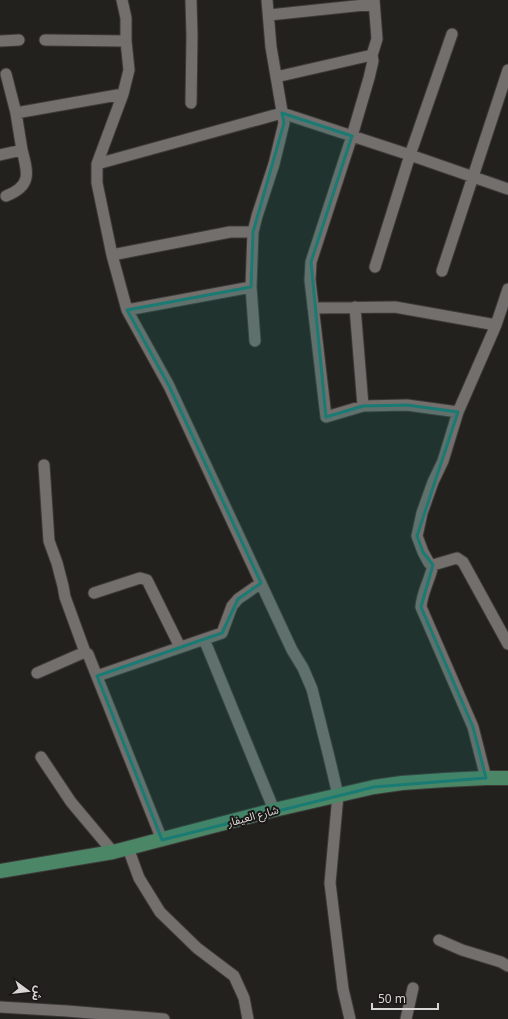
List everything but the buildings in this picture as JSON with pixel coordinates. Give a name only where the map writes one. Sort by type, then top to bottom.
[{"type":"main road","name":"شارع العيفار","points":[[0,871],[113,852],[274,810],[374,787],[445,780],[508,778]]},
{"type":"street","points":[[122,0],[126,18],[126,41],[129,70],[123,94],[97,164],[97,183],[112,255],[127,310],[169,386],[292,650],[303,668],[312,689],[338,795],[330,883],[343,989],[350,1019]]},
{"type":"street","points":[[191,0],[191,103]]},
{"type":"street","points":[[255,340],[251,287],[254,232],[257,216],[274,164],[284,123],[271,47],[267,0]]},
{"type":"street","points":[[269,15],[374,2],[377,39],[372,55],[373,61],[369,78],[352,136],[311,262],[310,280],[326,417],[362,406],[407,405],[458,412]]},
{"type":"street","points":[[375,267],[410,155],[452,34]]},
{"type":"street","points":[[0,41],[19,40]]},
{"type":"street","points":[[45,40],[126,41]]},
{"type":"street","points":[[276,77],[372,55]]},
{"type":"street","points":[[442,271],[508,70]]},
{"type":"street","points":[[6,74],[16,113],[22,150],[26,164],[26,182],[14,193],[6,196]]},
{"type":"street","points":[[16,113],[123,94]]},
{"type":"street","points":[[97,164],[282,113],[508,189]]},
{"type":"street","points":[[0,155],[22,150]]},
{"type":"street","points":[[112,255],[230,232],[254,232]]},
{"type":"street","points":[[127,310],[251,287]]},
{"type":"street","points":[[433,565],[429,563],[417,536],[422,513],[433,482],[443,461],[458,412],[496,325],[508,288]]},
{"type":"street","points":[[355,307],[362,406]]},
{"type":"street","points":[[313,308],[395,307],[496,325]]},
{"type":"street","points":[[44,465],[49,540],[63,586],[64,597],[162,840]]},
{"type":"street","points":[[433,565],[457,558],[463,562],[508,644]]},
{"type":"street","points":[[433,565],[423,592],[422,607],[473,727],[486,778]]},
{"type":"street","points":[[94,593],[140,578],[147,580],[180,647]]},
{"type":"street","points":[[97,676],[222,633],[232,606],[238,599],[261,583]]},
{"type":"street","points":[[204,639],[274,810]]},
{"type":"street","points":[[37,673],[85,652]]},
{"type":"street","points":[[41,757],[71,802],[113,852]]},
{"type":"street","points":[[128,848],[139,878],[160,912],[197,948],[234,976],[244,998],[248,1019]]},
{"type":"street","points":[[439,940],[462,950],[501,962],[508,966]]},
{"type":"street","points":[[406,1019],[413,988]]},
{"type":"street","points":[[0,1007],[164,1019]]},
{"type":"highlighted area","points":[[282,113],[352,136],[311,262],[326,417],[363,406],[407,405],[458,412],[417,536],[423,552],[433,565],[421,607],[473,727],[486,778],[374,787],[162,840],[97,676],[222,633],[238,599],[261,583],[169,386],[127,310],[251,287],[253,232],[284,123]]}]
